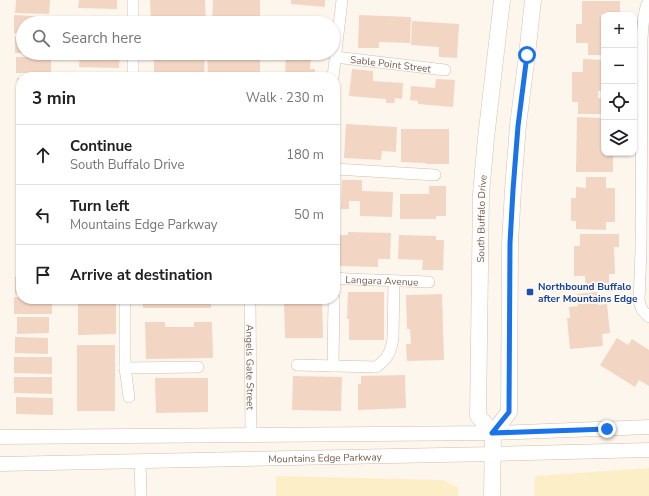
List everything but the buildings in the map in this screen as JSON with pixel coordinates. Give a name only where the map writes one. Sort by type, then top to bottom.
[{"type":"main road","name":"South Buffalo Drive","points":[[492,433],[478,416],[479,271],[481,194],[502,0]]},
{"type":"main road","points":[[492,496],[492,433],[509,412],[510,243],[518,126],[532,0]]},
{"type":"street","points":[[133,0],[133,16]]},
{"type":"street","name":"Sable Point Street","points":[[340,16],[342,0]]},
{"type":"street","points":[[649,0],[643,21],[642,39],[641,251],[639,301],[642,310],[649,317]]},
{"type":"street","name":"Sable Point Street","points":[[340,58],[445,70]]},
{"type":"street","points":[[133,60],[133,72]]},
{"type":"street","name":"Sable Point Street","points":[[334,72],[335,60]]},
{"type":"street","points":[[340,169],[435,175]]},
{"type":"street","name":"Langara Avenue","points":[[340,278],[430,282]]},
{"type":"street","points":[[297,365],[376,367],[385,360],[392,347],[394,281]]},
{"type":"street","points":[[125,304],[126,368],[129,397]]},
{"type":"street","name":"Angels Gate Street","points":[[250,304],[250,435]]},
{"type":"street","points":[[333,366],[334,304]]},
{"type":"street","points":[[126,368],[198,367]]},
{"type":"street","points":[[0,437],[492,433],[649,427]]},
{"type":"street","name":"Mountains Edge Parkway","points":[[0,464],[649,450]]},
{"type":"street","points":[[140,461],[141,496]]},
{"type":"sand","points":[[649,468],[649,496],[534,496],[535,476]]},
{"type":"sand","points":[[276,476],[443,480],[458,488],[458,496],[276,496]]},
{"type":"place","name":"Northbound Buffalo after Mountains Edge","points":[[530,292]]},
{"type":"route","points":[[527,55],[518,126],[510,243],[509,412],[492,433],[607,429]]}]
